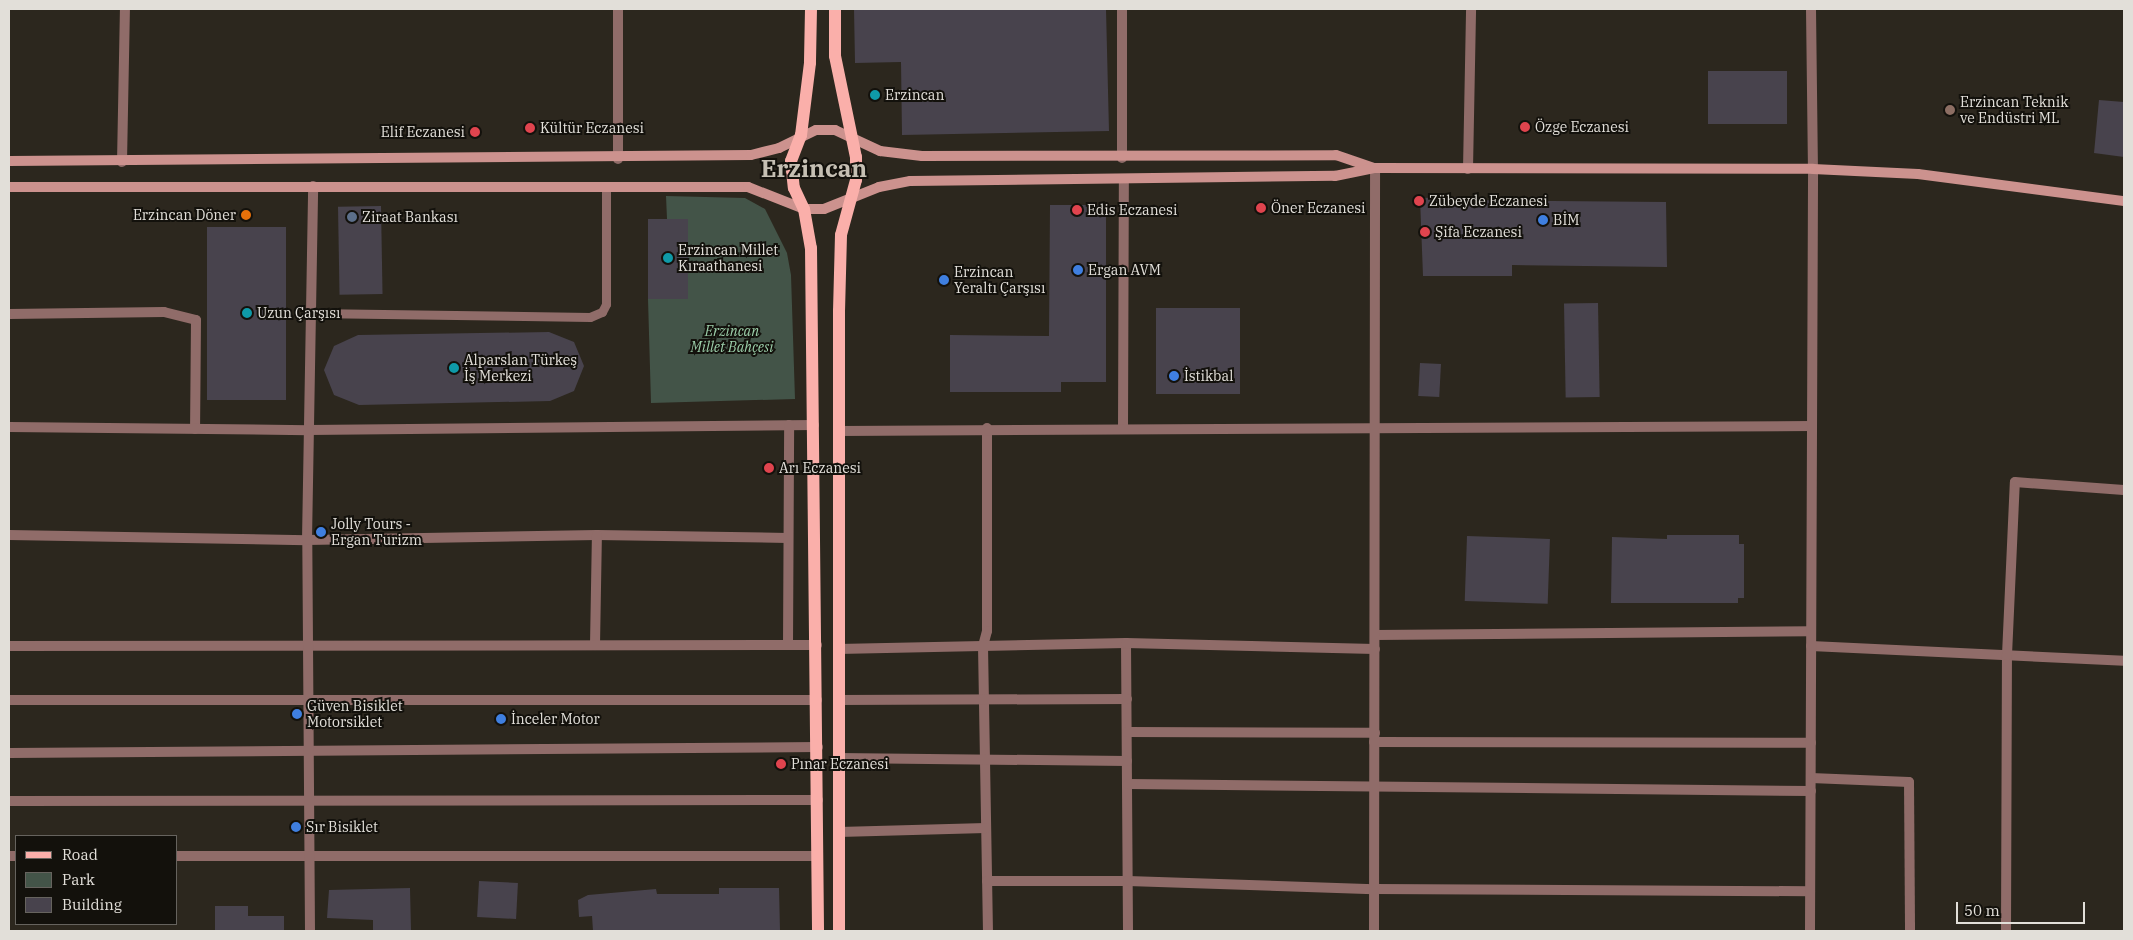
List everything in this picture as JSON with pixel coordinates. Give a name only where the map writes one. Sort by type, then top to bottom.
[{"type":"main road","points":[[810,9],[810,63],[801,134],[791,161],[794,188],[804,210],[811,248],[817,644],[818,931]]},
{"type":"main road","points":[[835,9],[835,56],[849,137],[856,165],[856,180],[848,202],[841,235],[838,650],[839,931]]},
{"type":"main road","points":[[9,161],[618,159],[750,156],[779,148],[801,134],[834,130],[880,151],[922,156],[1122,158],[1336,155],[1375,168]]},
{"type":"main road","points":[[9,187],[748,187],[804,210],[824,209],[848,202],[879,186],[910,181],[1124,180],[1335,176],[1375,168],[1813,169],[1918,174],[2124,201]]},
{"type":"street","points":[[122,162],[125,9]]},
{"type":"street","points":[[618,9],[618,159]]},
{"type":"street","points":[[1122,9],[1122,158]]},
{"type":"street","points":[[1468,168],[1471,9]]},
{"type":"street","points":[[1810,931],[1813,169],[1811,9]]},
{"type":"street","points":[[1374,931],[1375,168]]},
{"type":"street","points":[[1123,428],[1124,180]]},
{"type":"street","points":[[310,931],[307,540],[313,186]]},
{"type":"street","points":[[9,314],[164,312],[196,320],[195,429]]},
{"type":"street","points":[[788,645],[789,425]]},
{"type":"street","points":[[9,427],[309,430],[814,425]]},
{"type":"street","points":[[839,431],[987,428],[1375,429],[1812,426]]},
{"type":"street","points":[[987,428],[987,631],[983,646],[988,931]]},
{"type":"street","points":[[2006,931],[2007,655],[2015,482],[2124,490]]},
{"type":"street","points":[[9,535],[307,540],[597,535],[788,538]]},
{"type":"street","points":[[595,645],[597,535]]},
{"type":"street","points":[[1375,635],[1811,630]]},
{"type":"street","points":[[1126,643],[1128,931]]},
{"type":"street","points":[[838,650],[1126,643],[1375,649]]},
{"type":"street","points":[[9,646],[817,644]]},
{"type":"street","points":[[1811,646],[2124,661]]},
{"type":"street","points":[[838,700],[1127,698]]},
{"type":"street","points":[[9,700],[817,700]]},
{"type":"street","points":[[1127,732],[1811,743]]},
{"type":"street","points":[[9,753],[818,746]]},
{"type":"street","points":[[838,758],[986,758],[1127,761]]},
{"type":"street","points":[[1811,778],[1909,782],[1910,931]]},
{"type":"street","points":[[1128,784],[1810,791]]},
{"type":"street","points":[[9,802],[309,799],[818,800]]},
{"type":"street","points":[[838,832],[986,828]]},
{"type":"street","points":[[178,856],[818,856]]},
{"type":"street","points":[[987,881],[1128,881],[1374,889],[1810,892]]},
{"type":"lane","points":[[311,313],[590,317],[602,312],[606,304],[606,187]]},
{"type":"green space","name":"Erzincan Millet Bahçesi","points":[[666,196],[745,198],[765,209],[787,253],[791,275],[795,399],[651,403],[648,299],[688,219],[667,219]]},
{"type":"building","points":[[854,9],[1106,9],[1109,131],[902,135],[901,62],[855,63]]},
{"type":"building","points":[[1708,71],[1787,71],[1787,124],[1708,124]]},
{"type":"building","points":[[2099,100],[2124,102],[2124,157],[2094,153]]},
{"type":"building","points":[[1457,197],[1458,200],[1666,202],[1667,267],[1512,265],[1512,276],[1423,276],[1420,198]]},
{"type":"building","name":"Ergan AVM","points":[[1050,205],[1106,205],[1106,382],[1061,382],[1061,392],[950,392],[950,335],[1049,336]]},
{"type":"building","points":[[381,206],[383,294],[340,295],[338,207]]},
{"type":"building","name":"Erzincan Millet Kıraathanesi","points":[[648,219],[688,219],[688,299],[648,299]]},
{"type":"building","name":"Uzun Çarşısı","points":[[207,227],[286,227],[286,400],[207,400]]},
{"type":"building","points":[[1598,303],[1600,397],[1566,398],[1564,304]]},
{"type":"building","points":[[1156,308],[1240,308],[1240,394],[1156,394]]},
{"type":"building","name":"Alparslan Türkeş İş Merkezi","points":[[549,332],[574,342],[584,366],[574,391],[550,401],[359,405],[334,395],[324,370],[334,346],[358,335]]},
{"type":"building","points":[[1420,363],[1441,364],[1439,397],[1418,396]]},
{"type":"building","points":[[1667,535],[1739,535],[1739,544],[1744,544],[1744,598],[1738,598],[1738,603],[1611,603],[1612,537],[1667,539]]},
{"type":"building","points":[[1467,536],[1550,539],[1548,604],[1465,601]]},
{"type":"building","points":[[479,881],[518,883],[516,919],[477,917]]},
{"type":"building","points":[[410,888],[411,931],[373,931],[373,920],[327,918],[329,890]]},
{"type":"building","points":[[719,888],[779,888],[780,931],[593,931],[592,916],[579,917],[578,900],[588,895],[656,889],[657,894],[719,894]]},
{"type":"building","points":[[215,906],[248,906],[248,916],[284,916],[284,931],[215,931]]},
{"type":"place","name":"Erzincan","points":[[875,95]]},
{"type":"place","name":"Erzincan Teknik ve Endüstri ML","points":[[1950,110]]},
{"type":"place","name":"Özge Eczanesi","points":[[1525,127]]},
{"type":"place","name":"Kültür Eczanesi","points":[[530,128]]},
{"type":"place","name":"Elif Eczanesi","points":[[475,132]]},
{"type":"place","name":"Zübeyde Eczanesi","points":[[1419,201]]},
{"type":"place","name":"Öner Eczanesi","points":[[1261,208]]},
{"type":"place","name":"Edis Eczanesi","points":[[1077,210]]},
{"type":"place","name":"Erzincan Döner","points":[[246,215]]},
{"type":"place","name":"Ziraat Bankası","points":[[352,217]]},
{"type":"place","name":"BİM","points":[[1543,220]]},
{"type":"place","name":"Şifa Eczanesi","points":[[1425,232]]},
{"type":"place","name":"Erzincan Millet Kıraathanesi","points":[[668,258]]},
{"type":"place","name":"Ergan AVM","points":[[1078,270]]},
{"type":"place","name":"Erzincan Yeraltı Çarşısı","points":[[944,280]]},
{"type":"place","name":"Uzun Çarşısı","points":[[247,313]]},
{"type":"place","name":"Alparslan Türkeş İş Merkezi","points":[[454,368]]},
{"type":"place","name":"İstikbal","points":[[1174,376]]},
{"type":"place","name":"Arı Eczanesi","points":[[769,468]]},
{"type":"place","name":"Jolly Tours - Ergan Turizm","points":[[321,532]]},
{"type":"place","name":"Güven Bisiklet Motorsiklet","points":[[297,714]]},
{"type":"place","name":"İnceler Motor","points":[[501,719]]},
{"type":"place","name":"Pınar Eczanesi","points":[[781,764]]},
{"type":"place","name":"Sır Bisiklet","points":[[296,827]]},
{"type":"district","name":"Erzincan","points":[[814,169]]}]
